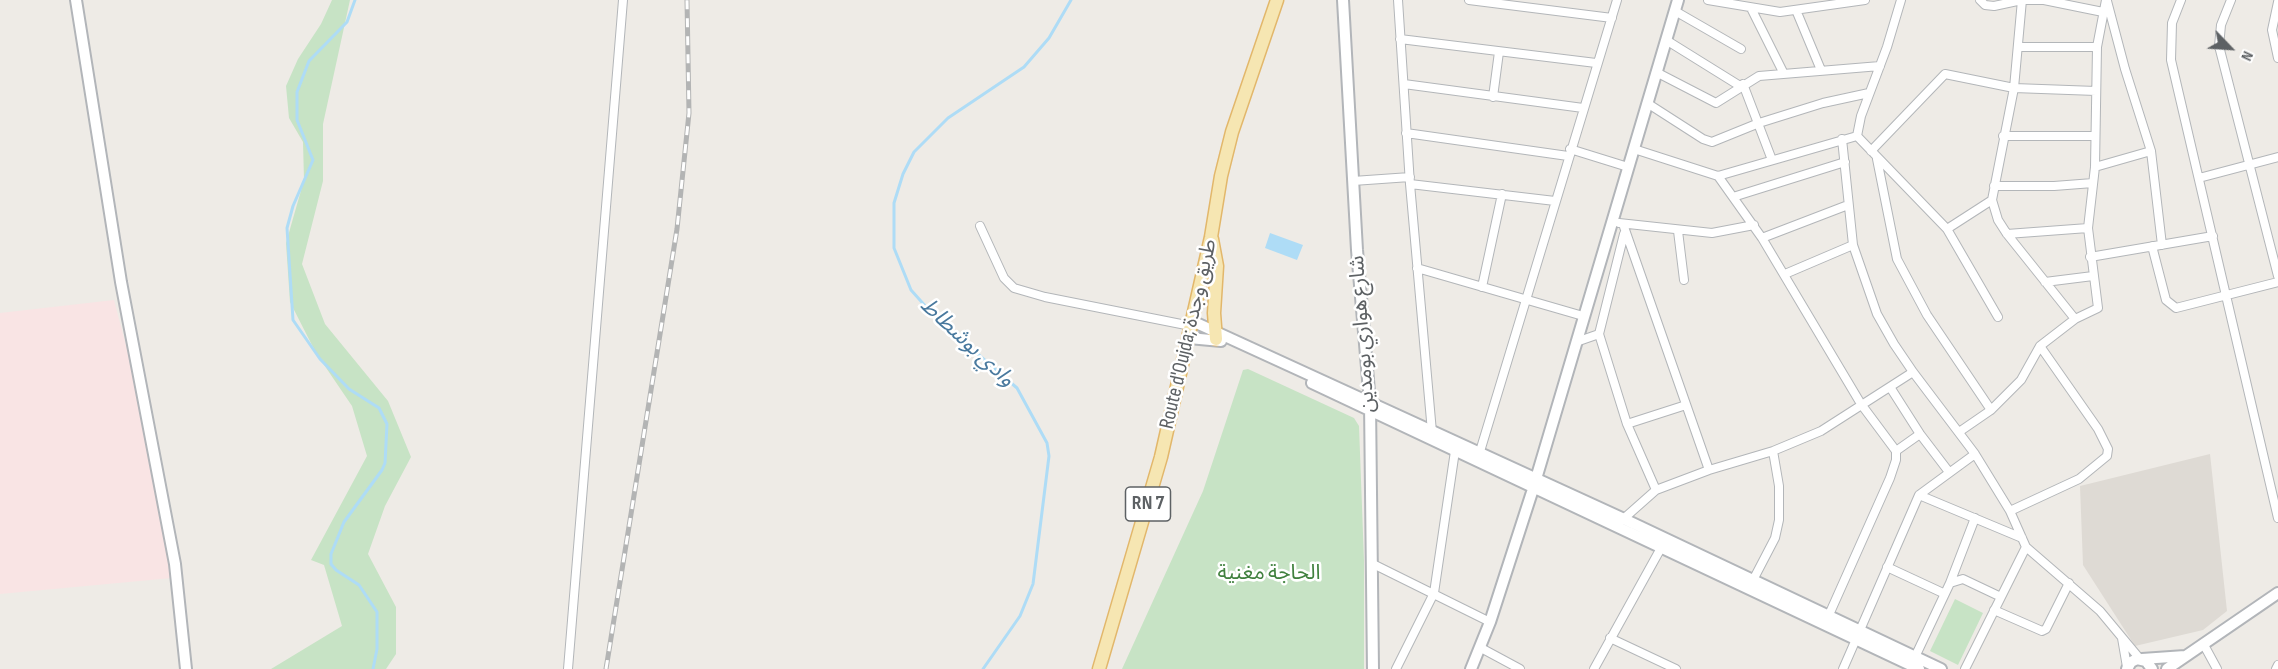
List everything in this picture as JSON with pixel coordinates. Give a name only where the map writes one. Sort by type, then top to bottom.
[{"type":"main road","name":"Route d'Oujda; طريق وجدة","points":[[1099,669],[1143,523],[1191,328],[1232,132],[1277,0]]},
{"type":"main road","points":[[1211,237],[1217,266],[1216,335]]},
{"type":"street","points":[[76,0],[119,270],[175,564],[186,669]]},
{"type":"street","points":[[568,669],[623,0]]},
{"type":"street","name":"شارع هواري بومدين","points":[[1343,0],[1353,182],[1370,407],[1373,669]]},
{"type":"street","points":[[1398,0],[1406,133],[1432,432]]},
{"type":"street","points":[[1469,0],[1505,2],[1612,18]]},
{"type":"street","points":[[1478,457],[1617,0]]},
{"type":"street","points":[[1708,0],[1763,10],[1796,10],[1865,0]]},
{"type":"street","points":[[1763,10],[1766,0]]},
{"type":"street","points":[[1857,136],[1869,93],[1901,0]]},
{"type":"street","points":[[1980,0],[1994,6],[2022,0],[2044,0],[2103,12]]},
{"type":"street","points":[[2022,0],[2014,88],[1992,200],[1998,220],[2007,234],[2075,319]]},
{"type":"street","points":[[1959,432],[1991,410],[2021,380],[2040,346],[2075,319],[2098,308],[2088,228],[2095,167],[2093,136],[2097,47],[2107,0]]},
{"type":"street","points":[[2107,0],[2125,69],[2151,151],[2162,244]]},
{"type":"street","points":[[2181,0],[2172,23],[2171,60],[2278,518]]},
{"type":"street","points":[[2231,0],[2221,25],[2219,46],[2278,276]]},
{"type":"street","points":[[2278,2],[2272,30],[2278,58]]},
{"type":"street","points":[[1471,669],[1490,622],[1534,485],[1583,316],[1618,223],[1628,167],[1676,5],[1742,50]]},
{"type":"street","points":[[1751,8],[1783,72]]},
{"type":"street","points":[[1796,10],[1821,70]]},
{"type":"street","points":[[1400,39],[1596,63]]},
{"type":"street","points":[[1666,40],[1741,85],[1759,123],[1772,160]]},
{"type":"street","points":[[2018,46],[2097,47]]},
{"type":"street","points":[[1492,97],[1499,52]]},
{"type":"street","points":[[1656,72],[1713,102],[1720,102],[1741,85],[1759,76],[1783,72],[1880,66]]},
{"type":"street","points":[[1874,154],[1945,75],[2014,88],[2096,91]]},
{"type":"street","points":[[1404,84],[1583,108]]},
{"type":"street","points":[[1647,103],[1702,139],[1712,142],[1759,123],[1823,103],[1869,93]]},
{"type":"street","points":[[1406,133],[1569,152],[1628,167]]},
{"type":"street","points":[[1857,136],[1947,229],[1998,317]]},
{"type":"street","points":[[1634,149],[1718,176],[1857,136]]},
{"type":"street","points":[[2003,136],[2093,136]]},
{"type":"street","points":[[1842,139],[1852,246],[1877,314],[1912,372],[1975,454],[2010,510],[2026,547],[2100,611],[2152,669]]},
{"type":"street","points":[[2095,167],[2151,151]]},
{"type":"street","points":[[1874,154],[1897,259],[1927,315],[1991,410]]},
{"type":"street","points":[[2199,178],[2278,158]]},
{"type":"street","points":[[1733,197],[1845,162]]},
{"type":"street","points":[[1718,176],[1754,225],[1785,274],[1861,404],[1896,451],[1896,460],[1890,478],[1828,617]]},
{"type":"street","points":[[1353,182],[1410,180],[1555,201]]},
{"type":"street","points":[[1994,186],[2054,186],[2093,183]]},
{"type":"street","points":[[1482,287],[1502,194]]},
{"type":"street","points":[[1947,229],[1992,200]]},
{"type":"street","points":[[1762,238],[1848,205]]},
{"type":"street","points":[[1618,223],[1678,231],[1727,232],[1754,225]]},
{"type":"street","points":[[1618,223],[1624,233],[1709,470]]},
{"type":"street","points":[[980,226],[1004,278],[1014,288],[1216,335],[1370,407],[1455,451],[1478,457]]},
{"type":"street","points":[[2007,234],[2088,228]]},
{"type":"street","points":[[1678,231],[1684,280]]},
{"type":"street","points":[[1624,233],[1599,334],[1627,424],[1656,490]]},
{"type":"street","points":[[2090,256],[2213,236]]},
{"type":"street","points":[[1785,274],[1852,246]]},
{"type":"street","points":[[2152,246],[2170,305],[2183,308],[2278,282]]},
{"type":"street","points":[[1417,268],[1583,316]]},
{"type":"street","points":[[2045,282],[2093,276]]},
{"type":"street","points":[[1191,328],[1216,335]]},
{"type":"street","points":[[1576,342],[1599,334]]},
{"type":"street","points":[[2010,510],[2079,479],[2099,465],[2107,456],[2108,449],[2098,429],[2040,346]]},
{"type":"street","points":[[1620,523],[1656,490],[1709,470],[1773,451],[1821,431],[1912,372]]},
{"type":"street","points":[[1890,387],[1920,434],[1949,472]]},
{"type":"street","points":[[1627,424],[1686,405]]},
{"type":"street","points":[[1370,407],[1432,432],[1534,485],[1620,523],[1858,636],[1920,669]]},
{"type":"street","points":[[1896,451],[1920,434]]},
{"type":"street","points":[[1396,669],[1434,593],[1455,451]]},
{"type":"street","points":[[1750,585],[1775,538],[1779,520],[1779,486],[1773,451]]},
{"type":"street","points":[[1844,669],[1920,495],[1975,454]]},
{"type":"street","points":[[1920,495],[2022,538]]},
{"type":"street","points":[[1915,657],[1943,593],[1950,583],[1975,518]]},
{"type":"street","points":[[1620,523],[1661,548],[1828,617],[1858,636],[1941,669]]},
{"type":"street","points":[[1965,669],[2026,547]]},
{"type":"street","points":[[1594,669],[1661,548]]},
{"type":"street","points":[[1373,564],[1490,622]]},
{"type":"street","points":[[1887,567],[1943,593]]},
{"type":"street","points":[[1950,583],[1962,579],[2001,597]]},
{"type":"street","points":[[1994,610],[2042,631],[2046,629],[2069,583]]},
{"type":"street","points":[[2167,669],[2278,593]]},
{"type":"street","points":[[1610,638],[1676,669]]},
{"type":"street","points":[[2122,638],[2127,668]]},
{"type":"street","points":[[2204,645],[2217,669]]},
{"type":"street","points":[[1481,648],[1520,669]]},
{"type":"street","points":[[2127,668],[2133,660],[2188,656]]},
{"type":"shaded area","points":[[114,300],[129,357],[172,578],[0,594],[0,313]]},
{"type":"shaded area","points":[[2210,454],[2227,611],[2203,630],[2135,646],[2083,565],[2080,486]]},
{"type":"green space","points":[[332,0],[350,0],[323,124],[323,181],[302,264],[325,324],[388,401],[411,457],[385,506],[368,554],[396,607],[396,654],[386,669],[271,669],[342,626],[324,565],[311,560],[367,456],[352,406],[316,353],[290,302],[286,243],[304,180],[303,142],[289,118],[286,86],[298,59],[321,24]]},
{"type":"green space","name":"الحاجة مغنية","points":[[1248,369],[1354,418],[1359,426],[1364,561],[1364,669],[1122,669],[1203,491],[1243,370]]},
{"type":"green space","points":[[1955,599],[1983,613],[1958,665],[1930,651]]},
{"type":"water","points":[[1270,233],[1303,245],[1297,260],[1265,248]]},
{"type":"waterway","points":[[355,0],[347,22],[309,61],[297,92],[297,120],[313,160],[293,206],[287,228],[293,320],[320,359],[349,389],[379,408],[387,424],[385,463],[382,470],[344,522],[331,554],[331,564],[336,570],[359,585],[377,612],[377,649],[373,669]]},
{"type":"waterway","name":"وادي بوشطاط","points":[[983,669],[1020,616],[1033,584],[1049,456],[1047,443],[1017,388],[936,318],[911,290],[894,248],[894,203],[903,174],[914,152],[948,118],[1024,67],[1049,38],[1071,0]]},
{"type":"railway","points":[[606,669],[677,229],[689,113],[687,0]]}]
